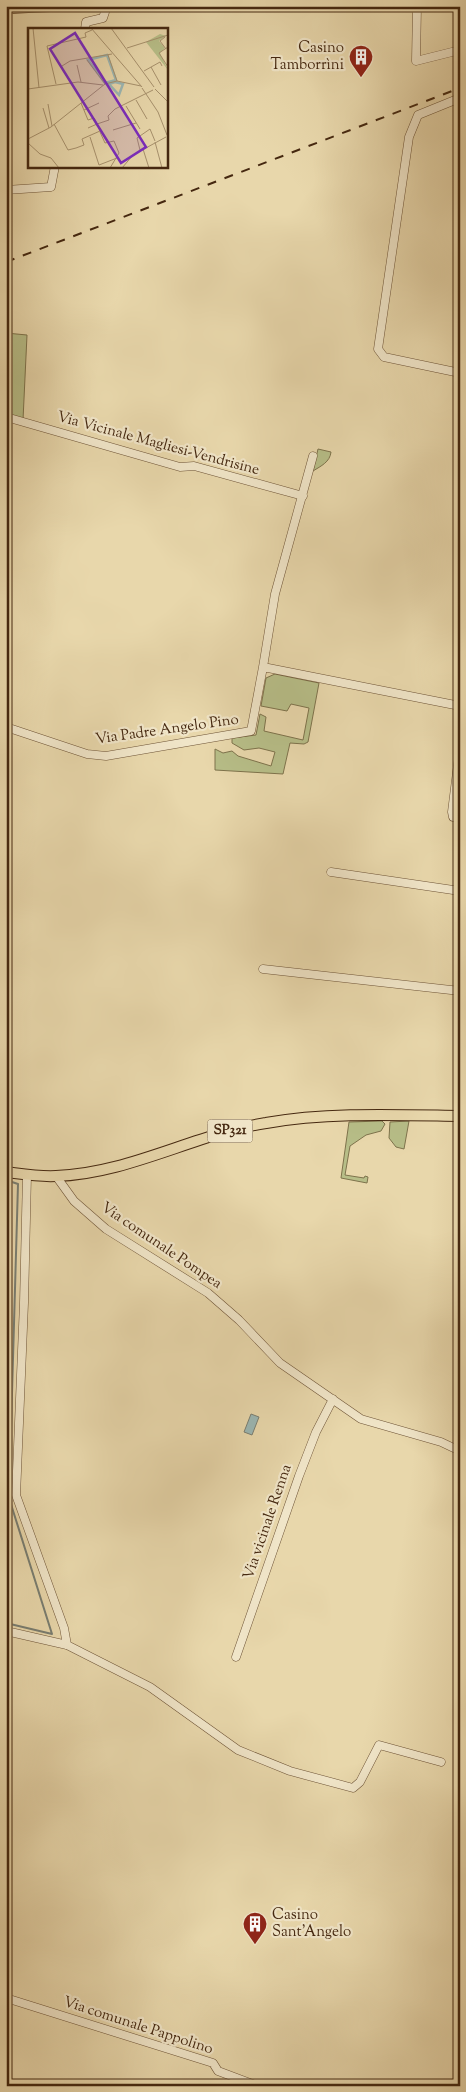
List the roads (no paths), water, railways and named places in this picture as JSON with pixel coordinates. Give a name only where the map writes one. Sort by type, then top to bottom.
[{"type":"main road","points":[[6,8],[50,6]]},
{"type":"main road","name":"SP321","points":[[6,1172],[56,1176],[102,1169],[266,1122],[337,1117],[460,1116]]},
{"type":"street","points":[[85,28],[86,22],[103,18],[107,6]]},
{"type":"street","points":[[417,6],[416,61],[460,50]]},
{"type":"street","points":[[460,98],[418,115],[409,137],[378,349],[384,357],[460,373]]},
{"type":"street","points":[[6,190],[51,187],[55,168]]},
{"type":"street","name":"Via Vicinale Magliesi-Vendrisine","points":[[6,417],[180,467],[194,466],[303,496]]},
{"type":"street","points":[[314,456],[275,594],[263,668],[460,706]]},
{"type":"street","name":"Via Padre Angelo Pino","points":[[6,727],[87,754],[106,756],[251,731],[263,668]]},
{"type":"street","points":[[460,748],[452,812],[453,817],[460,818]]},
{"type":"street","points":[[331,872],[460,892]]},
{"type":"street","points":[[263,970],[460,991]]},
{"type":"street","points":[[27,1175],[16,1495],[64,1628],[67,1645]]},
{"type":"street","name":"Via comunale Pompea","points":[[56,1176],[74,1201],[106,1229],[208,1293],[239,1320],[280,1363],[361,1419],[441,1442],[460,1451]]},
{"type":"street","name":"Via vicinale Renna","points":[[236,1657],[298,1476],[316,1432],[333,1399]]},
{"type":"street","points":[[6,1631],[67,1645],[150,1688],[238,1750],[290,1772],[353,1788],[360,1782],[379,1745],[441,1762]]},
{"type":"street","name":"Via comunale Pappolino","points":[[6,1998],[213,2063],[218,2071],[258,2086]]},
{"type":"water","points":[[251,1414],[259,1417],[252,1435],[244,1432]]},
{"type":"waterway","points":[[6,1180],[18,1184],[9,1498],[52,1634]]},
{"type":"waterway","points":[[6,1623],[52,1634]]},
{"type":"railway","points":[[6,262],[460,88]]},
{"type":"place","name":"Casino Tamborrìni","points":[[361,78]]},
{"type":"place","name":"Casino Sant'Angelo","points":[[255,1945]]}]
